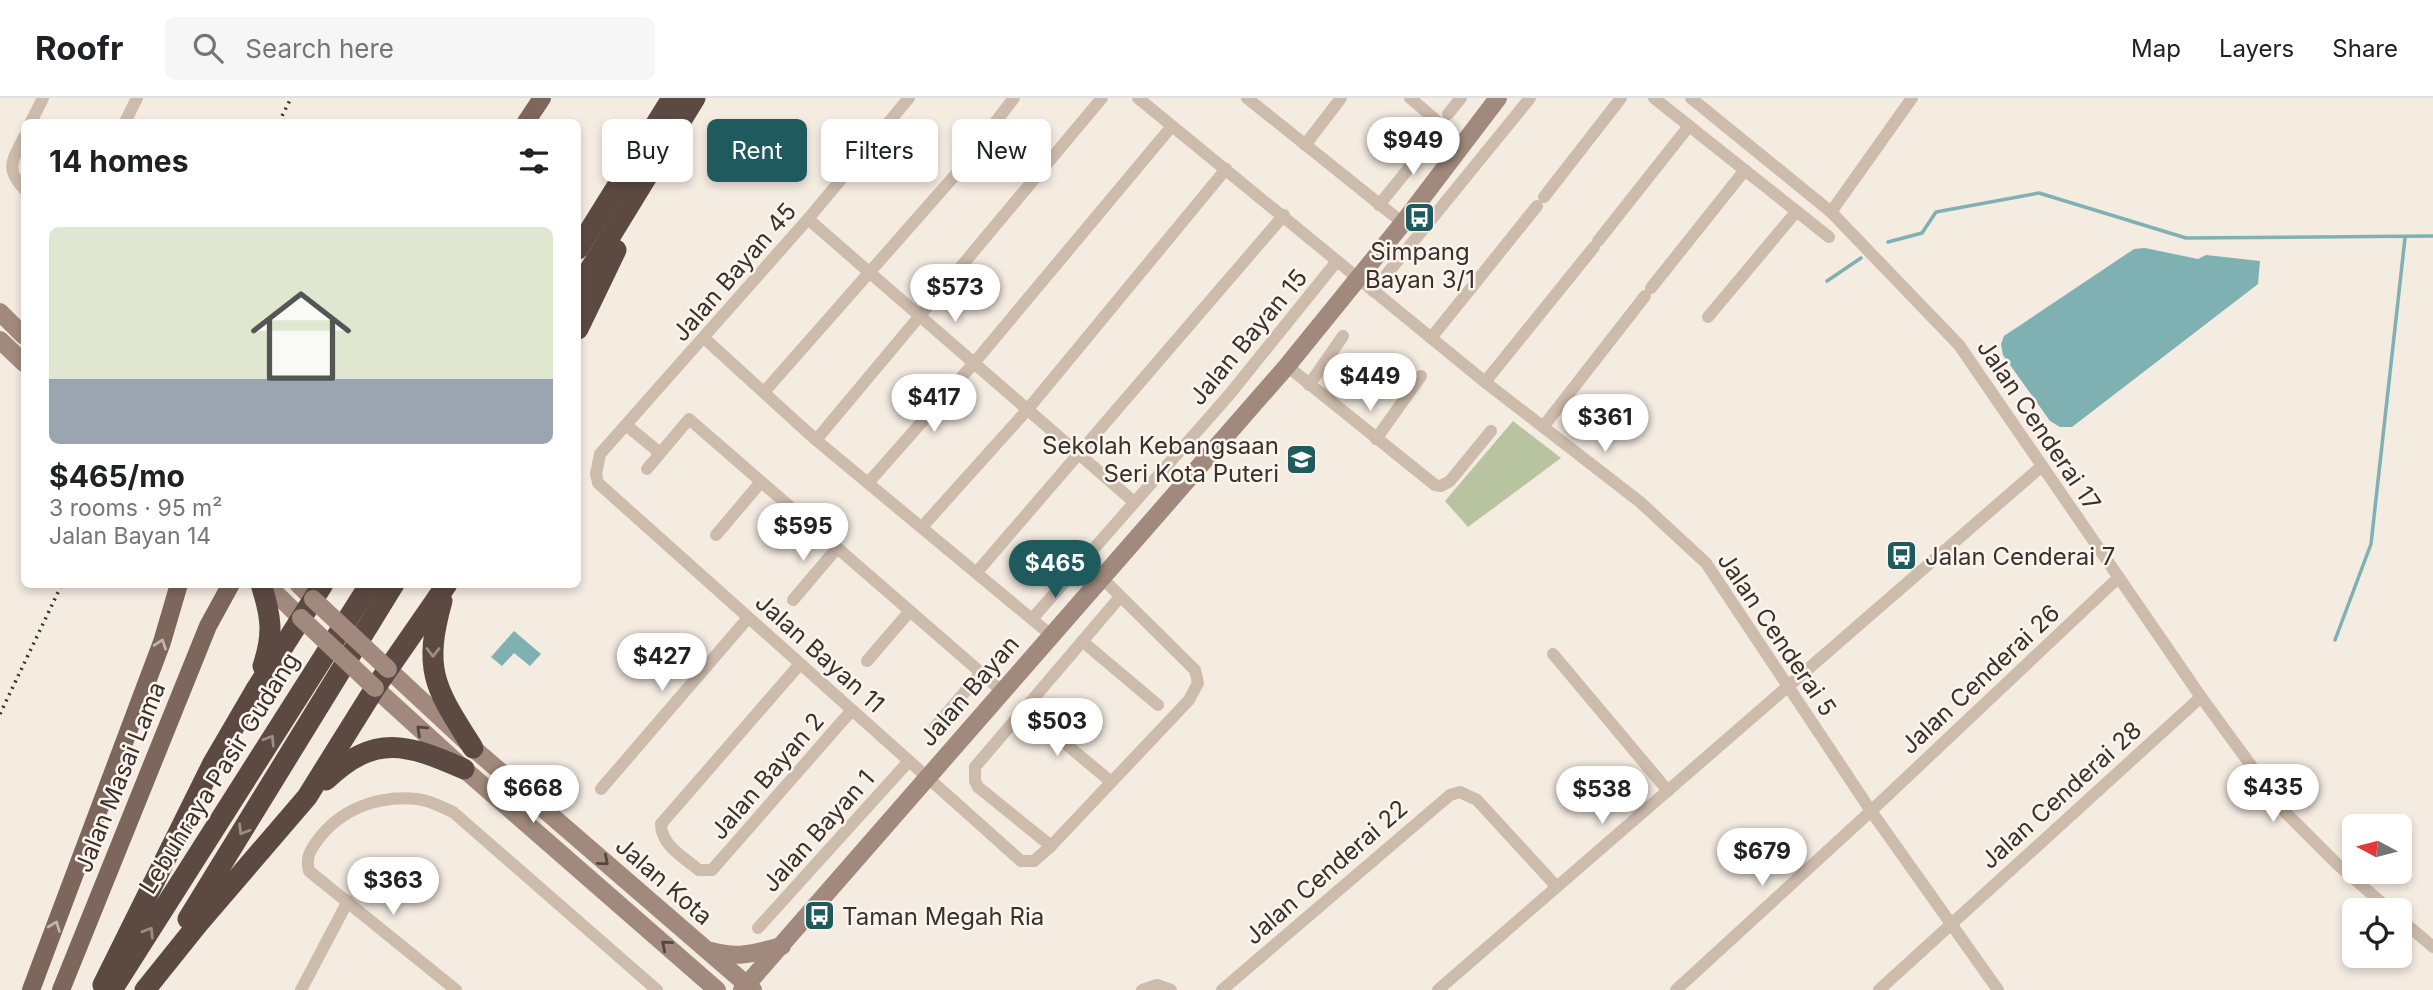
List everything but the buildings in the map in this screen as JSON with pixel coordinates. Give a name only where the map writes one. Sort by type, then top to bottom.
[{"type":"highway","points":[[581,244],[672,98]]},
{"type":"highway","points":[[682,119],[695,98]]},
{"type":"highway","points":[[581,284],[644,182]]},
{"type":"highway","points":[[581,323],[624,233],[645,182]]},
{"type":"highway","points":[[255,691],[268,652],[271,627],[265,588]]},
{"type":"highway","name":"Lebuhraya Pasir Gudang","points":[[112,990],[366,588]]},
{"type":"highway","name":"Lebuhraya Pasir Gudang","points":[[144,990],[392,588]]},
{"type":"highway","points":[[307,797],[375,688],[444,588]]},
{"type":"highway","points":[[445,588],[431,647],[433,668],[448,708],[473,748]]},
{"type":"highway","points":[[100,990],[213,763],[301,618],[311,589]]},
{"type":"highway","points":[[144,990],[307,797],[342,764],[378,748],[401,747],[425,752],[464,769]]},
{"type":"main road","points":[[528,119],[541,98]]},
{"type":"main road","name":"Jalan Bayan","points":[[747,988],[1002,691],[1287,366],[1403,223],[1498,98]]},
{"type":"main road","points":[[0,312],[21,333]]},
{"type":"main road","points":[[0,340],[21,360]]},
{"type":"main road","points":[[31,990],[162,642],[177,588]]},
{"type":"main road","name":"Jalan Masai Lama","points":[[61,990],[208,626],[229,588]]},
{"type":"main road","name":"Jalan Kota","points":[[268,588],[464,769],[717,990]]},
{"type":"main road","name":"Jalan Kota","points":[[311,589],[388,669],[473,748],[747,988]]},
{"type":"main road","points":[[706,950],[727,956],[741,956],[782,946]]},
{"type":"street","points":[[32,119],[43,98]]},
{"type":"street","points":[[126,119],[137,98]]},
{"type":"street","name":"Jalan Bayan 45","points":[[596,474],[600,454],[808,219],[909,98]]},
{"type":"street","points":[[764,392],[960,169],[1014,98]]},
{"type":"street","points":[[817,440],[1102,98]]},
{"type":"street","name":"Jalan Cenderai 5","points":[[1138,98],[1485,382],[1640,502],[1706,563],[1871,811],[1998,990]]},
{"type":"street","points":[[1247,98],[1403,223]]},
{"type":"street","points":[[1305,145],[1341,98]]},
{"type":"street","points":[[1380,205],[1443,125],[1409,98]]},
{"type":"street","points":[[1448,114],[1461,98]]},
{"type":"street","points":[[1373,291],[1530,98]]},
{"type":"street","points":[[1431,338],[1621,98]]},
{"type":"street","points":[[1654,98],[1829,237]]},
{"type":"street","name":"Jalan Cenderai 17","points":[[1691,98],[1831,212],[1959,345],[2201,697],[2285,812],[2337,864],[2376,898]]},
{"type":"street","points":[[1831,212],[1912,98]]},
{"type":"street","points":[[868,483],[974,363],[1172,126]]},
{"type":"street","points":[[1485,382],[1689,126]]},
{"type":"street","points":[[21,144],[11,169],[13,177],[21,186]]},
{"type":"street","points":[[922,527],[1028,409],[1226,169]]},
{"type":"street","points":[[1543,427],[1745,170]]},
{"type":"street","points":[[1708,317],[1796,212]]},
{"type":"street","points":[[977,572],[1284,215]]},
{"type":"street","points":[[808,219],[1134,502]]},
{"type":"street","name":"Jalan Bayan 15","points":[[1032,619],[1229,394],[1337,261]]},
{"type":"street","points":[[1308,385],[1343,336]]},
{"type":"street","points":[[704,338],[817,440],[1051,635]]},
{"type":"street","points":[[1287,366],[1430,483],[1441,486],[1450,481],[1491,431]]},
{"type":"street","points":[[1376,439],[1421,376]]},
{"type":"street","points":[[647,469],[689,419],[1002,691]]},
{"type":"street","points":[[626,425],[660,453]]},
{"type":"street","points":[[1438,990],[2042,466]]},
{"type":"street","name":"Jalan Bayan 11","points":[[596,474],[601,487],[1021,861],[1034,861],[1051,846]]},
{"type":"street","points":[[716,534],[761,482]]},
{"type":"street","points":[[793,600],[838,548]]},
{"type":"street","points":[[1101,577],[1195,670],[1198,683],[1189,700],[1051,846],[978,787],[974,773],[979,761],[1120,597]]},
{"type":"street","name":"Jalan Cenderai 26","points":[[1676,990],[2118,578]]},
{"type":"street","points":[[867,661],[910,611]]},
{"type":"street","points":[[601,789],[748,618]]},
{"type":"street","points":[[1082,642],[1158,705]]},
{"type":"street","points":[[1553,653],[1668,791]]},
{"type":"street","name":"Jalan Bayan 2","points":[[800,664],[661,824],[664,841],[699,870],[712,870],[852,710]]},
{"type":"street","points":[[935,727],[981,673]]},
{"type":"street","name":"Jalan Cenderai 28","points":[[1879,990],[2201,697]]},
{"type":"street","points":[[1024,709],[1110,781]]},
{"type":"street","name":"Jalan Bayan 1","points":[[758,928],[909,761]]},
{"type":"street","name":"Jalan Cenderai 22","points":[[1222,990],[1441,800],[1460,792],[1477,800],[1556,886]]},
{"type":"street","points":[[456,990],[310,871],[307,860],[311,849],[327,828],[352,810],[383,800],[419,799],[453,811],[657,990]]},
{"type":"street","points":[[301,990],[348,901]]},
{"type":"street","points":[[2412,929],[2433,947]]},
{"type":"street","points":[[1142,990],[1157,985],[1171,990]]},
{"type":"green space","points":[[1513,421],[1561,458],[1468,527],[1445,501]]},
{"type":"water","points":[[2145,248],[2198,259],[2206,255],[2260,261],[2258,284],[2072,427],[2060,427],[2050,421],[2003,355],[2001,344],[2004,336],[2134,249]]},
{"type":"water","points":[[514,631],[541,654],[530,666],[514,653],[502,666],[491,657]]},
{"type":"waterway","points":[[1888,242],[1922,233],[1936,212],[2039,193],[2186,238],[2433,236]]},
{"type":"waterway","points":[[2335,640],[2371,544],[2405,238]]},
{"type":"waterway","points":[[1827,281],[1861,258]]},
{"type":"railway","points":[[280,119],[291,98]]},
{"type":"railway","points":[[0,714],[60,588]]},
{"type":"place","name":"Simpang Bayan 3/1","points":[[1420,217]]},
{"type":"place","name":"Sekolah Kebangsaan Seri Kota Puteri","points":[[1302,459]]},
{"type":"place","name":"Jalan Cenderai 7","points":[[1902,556]]},
{"type":"place","name":"Taman Megah Ria","points":[[819,916]]}]
